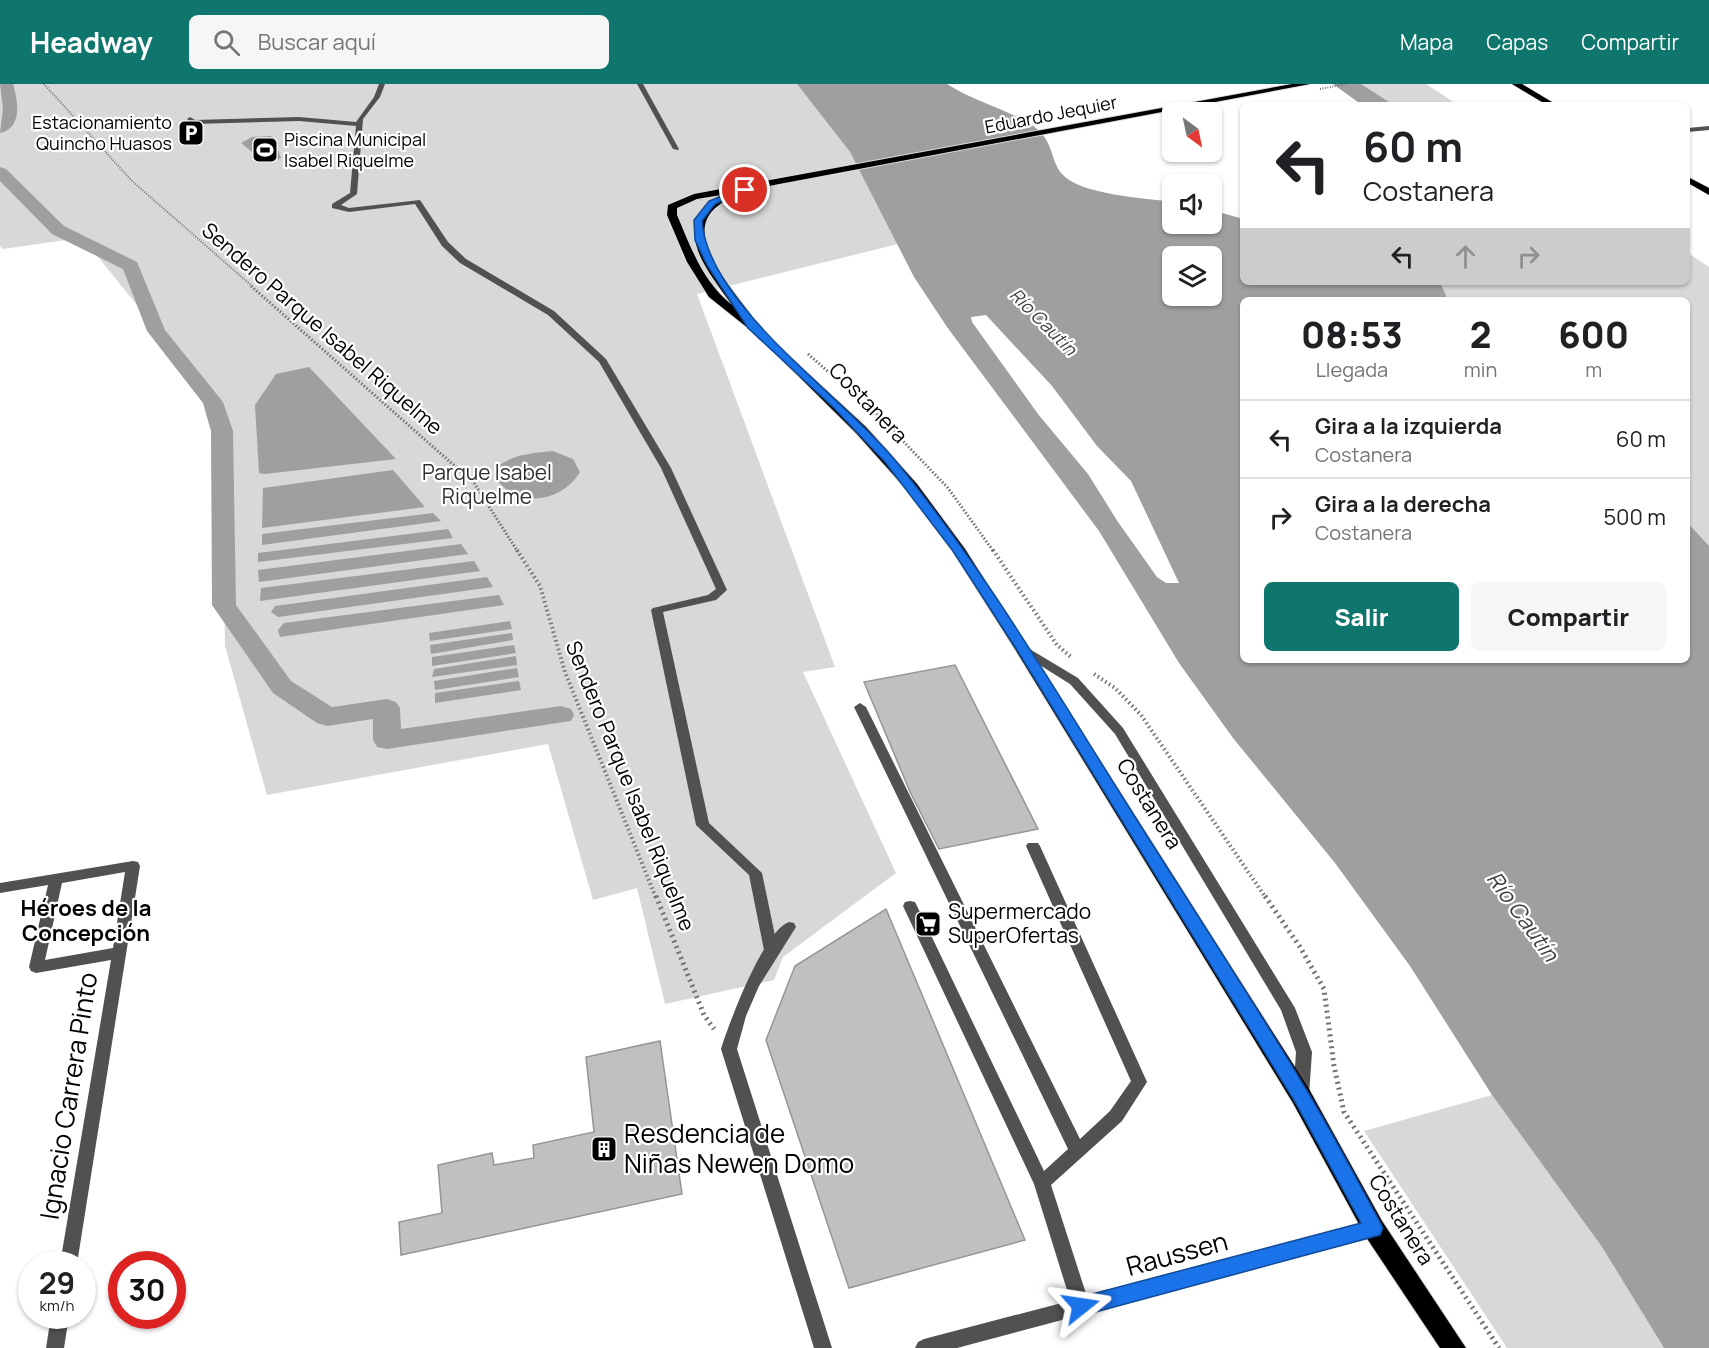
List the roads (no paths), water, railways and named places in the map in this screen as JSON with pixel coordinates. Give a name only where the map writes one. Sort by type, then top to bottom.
[{"type":"highway","name":"Eduardo Jequier","points":[[838,171],[1306,84]]},
{"type":"highway","name":"Costanera","points":[[838,171],[687,199],[672,207],[672,215],[692,262],[713,295],[752,326],[838,406],[906,480],[958,549],[1301,1096],[1374,1228],[1454,1348]]},
{"type":"highway","name":"Costanera","points":[[752,326],[712,265],[699,240],[697,227],[705,209],[712,202],[756,187]]},
{"type":"main road","points":[[1516,84],[1548,102]]},
{"type":"main road","points":[[1690,181],[1709,192]]},
{"type":"street","points":[[382,84],[377,97],[360,119],[353,194],[335,206],[350,210],[417,202],[445,244],[463,261],[551,313],[603,361],[666,468],[722,590],[712,598],[657,610],[703,825],[755,873],[771,950]]},
{"type":"street","points":[[640,84],[676,150]]},
{"type":"street","points":[[189,119],[194,122],[334,120],[359,124]]},
{"type":"street","points":[[1690,130],[1709,128]]},
{"type":"street","points":[[1023,650],[1074,681],[1119,731],[1288,1008],[1304,1052],[1301,1096]]},
{"type":"street","points":[[860,707],[1078,1152]]},
{"type":"street","points":[[1033,846],[1139,1082],[1116,1116],[1042,1183]]},
{"type":"street","name":"Ignacio Carrera Pinto","points":[[57,879],[133,866],[70,1251]]},
{"type":"street","points":[[0,888],[57,879],[36,967],[117,953]]},
{"type":"street","points":[[910,906],[1042,1183],[1081,1306]]},
{"type":"street","points":[[789,927],[771,950],[738,1013],[729,1049],[823,1348]]},
{"type":"street","name":"Raussen","points":[[924,1348],[1374,1228]]},
{"type":"street","points":[[55,1348],[58,1329]]},
{"type":"water","name":"Río Cautín","points":[[797,84],[947,84],[1020,118],[1038,130],[1048,142],[1058,168],[1071,181],[1098,191],[1162,201],[1162,234],[1222,234],[1222,213],[1240,218],[1240,285],[1441,285],[1447,297],[1240,297],[1240,663],[1690,663],[1690,525],[1709,546],[1709,1348],[1664,1348],[1602,1247],[1492,1095],[1410,966],[1335,863],[1233,738],[1179,663],[1099,531],[947,327],[914,277],[850,152]],"holes":[[[986,315],[1052,386],[1097,446],[1131,481],[1179,583],[1166,583],[1157,577],[1088,474],[1038,414],[972,322],[971,317]]]},
{"type":"water","points":[[1333,84],[1361,84],[1389,102],[1358,102]]},
{"type":"water","name":"Piscina Municipal Isabel Riquelme","points":[[252,137],[273,137],[281,158],[264,160],[241,143]]},
{"type":"water","points":[[309,367],[396,459],[259,473],[255,405],[276,374]]},
{"type":"water","points":[[553,451],[573,459],[580,472],[563,490],[540,498],[528,498],[506,489],[497,480],[496,468],[502,463],[523,455]]},
{"type":"water","points":[[393,470],[425,507],[262,528],[263,488]]},
{"type":"water","points":[[433,513],[441,521],[262,545],[262,534]]},
{"type":"water","points":[[448,529],[453,538],[258,562],[258,553]]},
{"type":"water","points":[[461,544],[468,554],[259,582],[258,570]]},
{"type":"water","points":[[474,561],[480,571],[260,601],[261,588]]},
{"type":"water","points":[[487,577],[493,587],[278,617],[271,612],[275,606]]},
{"type":"water","points":[[499,595],[504,605],[280,637],[278,630],[284,623]]},
{"type":"water","points":[[510,621],[512,629],[430,641],[429,633]]},
{"type":"water","points":[[512,633],[513,640],[431,654],[430,645]]},
{"type":"water","points":[[514,645],[516,653],[432,666],[432,657]]},
{"type":"water","points":[[516,656],[517,665],[432,677],[434,669]]},
{"type":"water","points":[[517,668],[519,677],[435,690],[434,681]]},
{"type":"water","points":[[519,681],[521,690],[435,703],[435,693]]},
{"type":"waterway","points":[[0,129],[10,115],[6,84]]},
{"type":"waterway","points":[[0,172],[58,230],[131,266],[156,331],[213,402],[222,431],[224,605],[282,687],[327,717],[387,708],[387,740],[561,715]]},
{"type":"place","name":"Estacionamiento Quincho Huasos","points":[[191,133]]},
{"type":"place","name":"Piscina Municipal Isabel Riquelme","points":[[265,150]]},
{"type":"place","name":"Supermercado SuperOfertas","points":[[928,924]]},
{"type":"place","name":"Resdencia de Niñas Newen Domo","points":[[604,1149]]},
{"type":"district","name":"Héroes de la Concepción","points":[[86,920]]},
{"type":"park label","name":"Parque Isabel Riquelme","points":[[487,485]]}]
